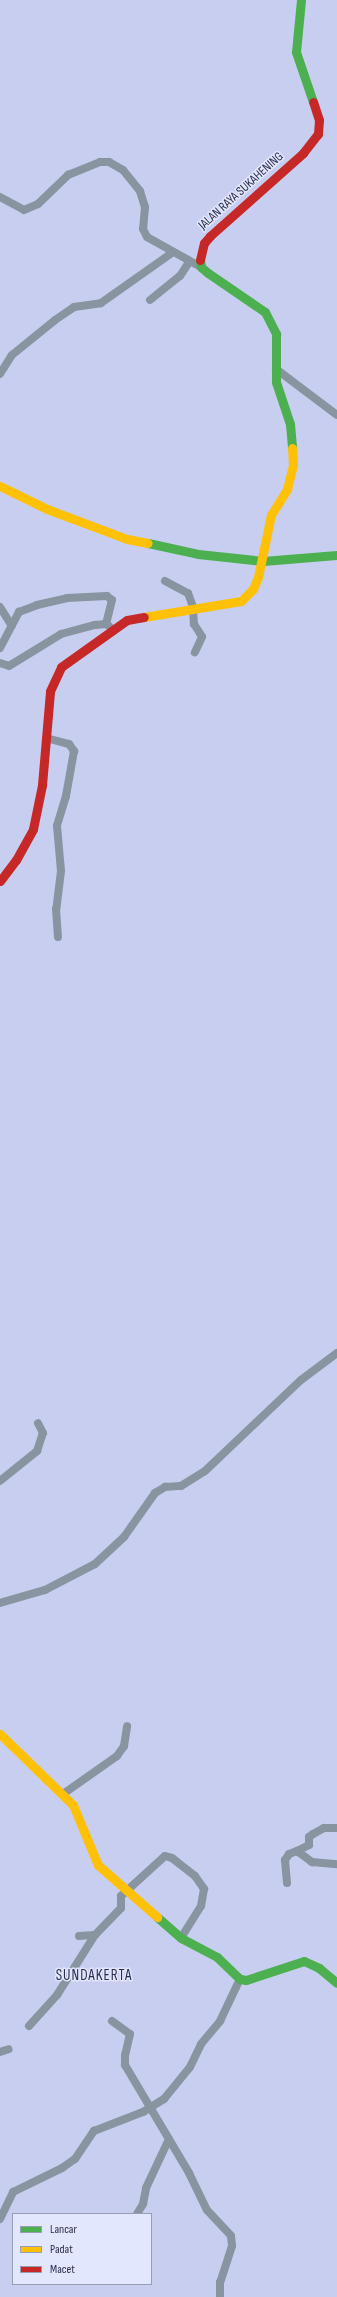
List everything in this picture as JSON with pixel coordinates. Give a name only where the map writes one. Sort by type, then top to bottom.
[{"type":"main road","name":"JALAN RAYA SUKAHENING","points":[[201,267],[199,256],[204,243],[303,153],[318,134],[319,120],[296,52],[301,0]]},
{"type":"main road","points":[[0,881],[34,829],[42,785],[50,691],[56,675],[61,667],[109,626],[127,620],[244,599],[253,589],[263,560],[271,514],[287,489],[293,465],[290,424],[278,387],[276,369],[276,334],[270,318],[260,307],[201,267]]},
{"type":"main road","points":[[0,486],[47,509],[127,539],[198,554],[263,560],[337,555]]},
{"type":"main road","points":[[0,1734],[63,1794],[76,1809],[98,1866],[180,1938],[217,1957],[240,1979],[246,1980],[304,1961],[319,1968],[337,1984]]},
{"type":"street","points":[[0,197],[24,210],[38,204],[68,175],[103,161],[123,170],[138,188],[145,202],[145,235],[172,253],[201,267]]},
{"type":"street","points":[[0,374],[12,355],[55,320],[74,307],[101,303],[172,253]]},
{"type":"street","points":[[150,300],[180,276],[190,262]]},
{"type":"street","points":[[276,369],[337,415]]},
{"type":"street","points":[[165,581],[185,590],[193,607],[194,624],[202,637],[195,652]]},
{"type":"street","points":[[0,648],[22,609],[67,598],[101,596],[112,600],[109,626],[61,634],[9,666],[0,663]]},
{"type":"street","points":[[0,607],[12,626]]},
{"type":"street","points":[[46,738],[69,744],[74,751],[66,796],[57,826],[61,871],[56,909],[58,937]]},
{"type":"street","points":[[0,1603],[45,1590],[95,1564],[124,1537],[155,1493],[165,1488],[181,1486],[205,1471],[301,1380],[337,1353]]},
{"type":"street","points":[[0,1481],[37,1451],[43,1433],[38,1423]]},
{"type":"street","points":[[63,1794],[117,1756],[124,1746],[127,1726]]},
{"type":"street","points":[[287,1883],[285,1860],[289,1854],[309,1845],[309,1837],[322,1829],[337,1828]]},
{"type":"street","points":[[297,1851],[310,1861],[337,1864]]},
{"type":"street","points":[[29,2026],[57,1995],[95,1935],[121,1908],[121,1896],[165,1856],[172,1858],[196,1876],[204,1889],[204,1899],[180,1938]]},
{"type":"street","points":[[79,1936],[95,1935]]},
{"type":"street","points":[[0,2219],[13,2192],[62,2168],[75,2159],[95,2130],[151,2108],[164,2098],[190,2067],[201,2044],[220,2021],[240,1979]]},
{"type":"street","points":[[112,2021],[130,2034],[124,2055],[125,2065],[170,2139],[208,2210],[232,2238],[231,2251],[220,2282],[220,2297]]},
{"type":"street","points":[[0,2052],[8,2049]]},
{"type":"street","points":[[138,2213],[143,2204],[146,2188],[170,2139]]},
{"type":"traffic: fast","points":[[301,0],[296,52],[313,102]]},
{"type":"traffic: fast","points":[[200,260],[201,267],[208,273],[265,312],[276,334],[276,382],[290,424],[292,448]]},
{"type":"traffic: fast","points":[[148,543],[198,554],[263,561],[337,555]]},
{"type":"traffic: fast","points":[[157,1917],[181,1938],[217,1957],[240,1979],[246,1980],[304,1961],[319,1968],[337,1983]]},
{"type":"traffic: slow","points":[[144,617],[241,601],[253,589],[258,577],[271,515],[287,489],[293,465],[292,448]]},
{"type":"traffic: slow","points":[[0,486],[47,509],[127,539],[148,543]]},
{"type":"traffic: slow","points":[[0,1734],[73,1805],[98,1865],[157,1917]]},
{"type":"traffic: jam","points":[[200,260],[204,243],[210,236],[303,153],[318,134],[319,120],[313,102]]},
{"type":"traffic: jam","points":[[0,881],[16,860],[33,829],[42,785],[50,691],[61,667],[127,620],[144,617]]},
{"type":"district","name":"SUNDAKERTA","points":[[94,1976]]}]
